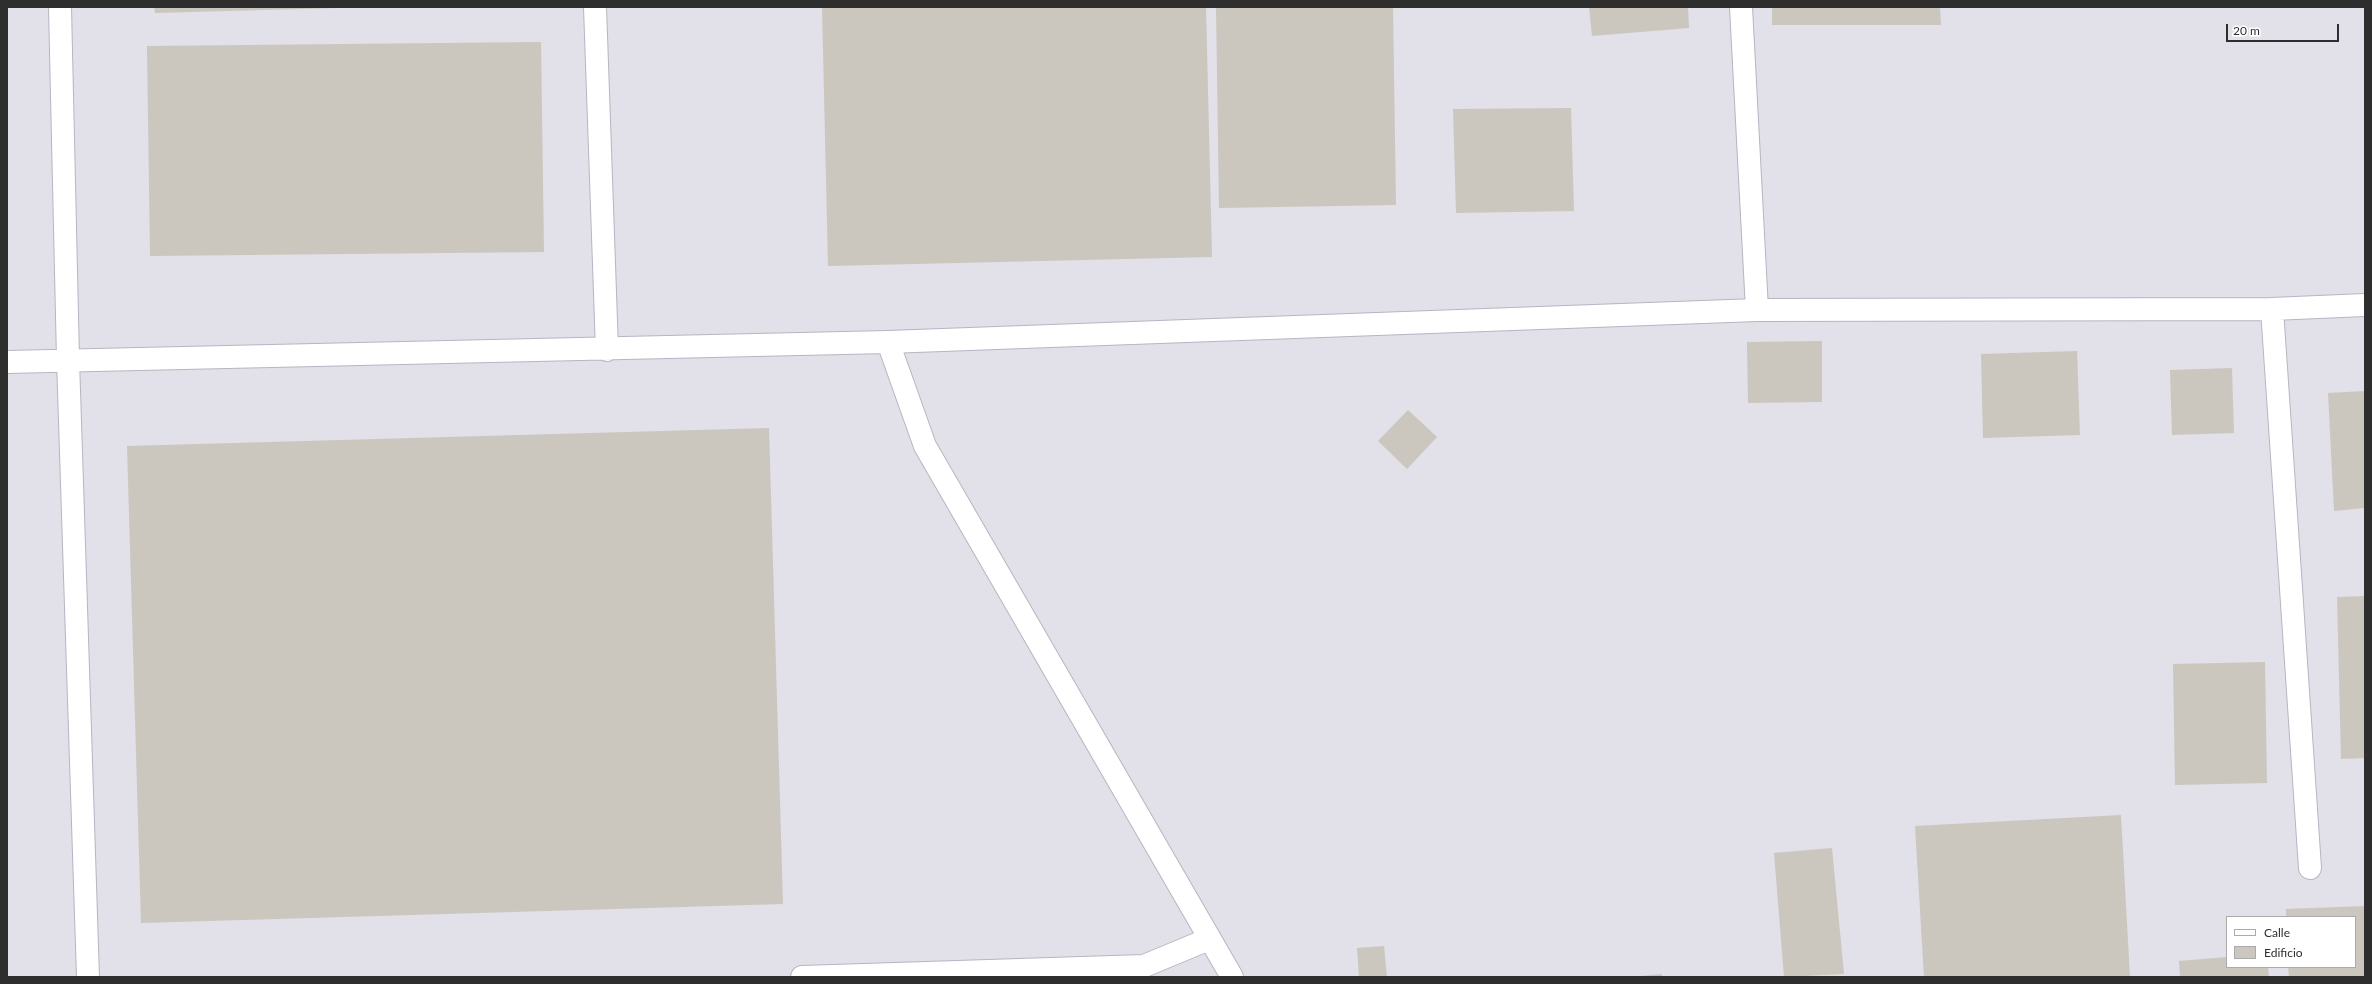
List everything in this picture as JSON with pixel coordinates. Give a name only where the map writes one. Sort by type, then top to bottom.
[{"type":"street","points":[[60,7],[68,360],[88,977]]},
{"type":"street","points":[[595,7],[607,350]]},
{"type":"street","points":[[1741,7],[1757,310]]},
{"type":"street","points":[[7,362],[607,350],[888,342],[1757,310],[2272,309],[2365,305]]},
{"type":"street","points":[[2272,309],[2310,868]]},
{"type":"street","points":[[888,342],[926,446],[1209,940],[1232,977]]},
{"type":"street","points":[[802,977],[978,975],[1144,966],[1209,940]]},
{"type":"shaded area","points":[[7,7],[2365,7],[2365,977],[7,977]]},
{"type":"building","points":[[154,7],[338,7],[338,8],[155,13]]},
{"type":"building","points":[[822,7],[1206,7],[1212,257],[828,266]]},
{"type":"building","points":[[1216,7],[1393,7],[1396,205],[1219,208]]},
{"type":"building","points":[[1589,7],[1688,7],[1689,28],[1592,36]]},
{"type":"building","points":[[1772,7],[1940,7],[1941,25],[1772,25]]},
{"type":"building","points":[[541,42],[544,252],[150,256],[147,46]]},
{"type":"building","points":[[1571,108],[1574,211],[1456,213],[1453,109]]},
{"type":"building","points":[[1822,341],[1822,402],[1748,403],[1747,342]]},
{"type":"building","points":[[2077,351],[2080,435],[1983,438],[1981,354]]},
{"type":"building","points":[[2232,368],[2234,433],[2172,435],[2170,370]]},
{"type":"building","points":[[2365,391],[2365,508],[2334,511],[2328,393]]},
{"type":"building","points":[[1408,410],[1437,437],[1407,469],[1378,441]]},
{"type":"building","points":[[769,428],[783,904],[141,923],[127,446]]},
{"type":"building","points":[[2365,596],[2365,758],[2341,759],[2337,597]]},
{"type":"building","points":[[2265,662],[2267,783],[2175,785],[2173,664]]},
{"type":"building","points":[[2121,815],[2130,977],[1924,977],[1915,826]]},
{"type":"building","points":[[1832,848],[1844,974],[1784,977],[1774,853]]},
{"type":"building","points":[[2365,906],[2365,977],[2289,977],[2288,968],[2356,968],[2356,916],[2286,916],[2286,909]]},
{"type":"building","points":[[1384,946],[1387,977],[1359,977],[1357,948]]},
{"type":"building","points":[[2226,957],[2226,968],[2268,968],[2269,977],[2180,977],[2179,961]]},
{"type":"building","points":[[1662,974],[1662,977],[1641,977],[1641,976]]}]
